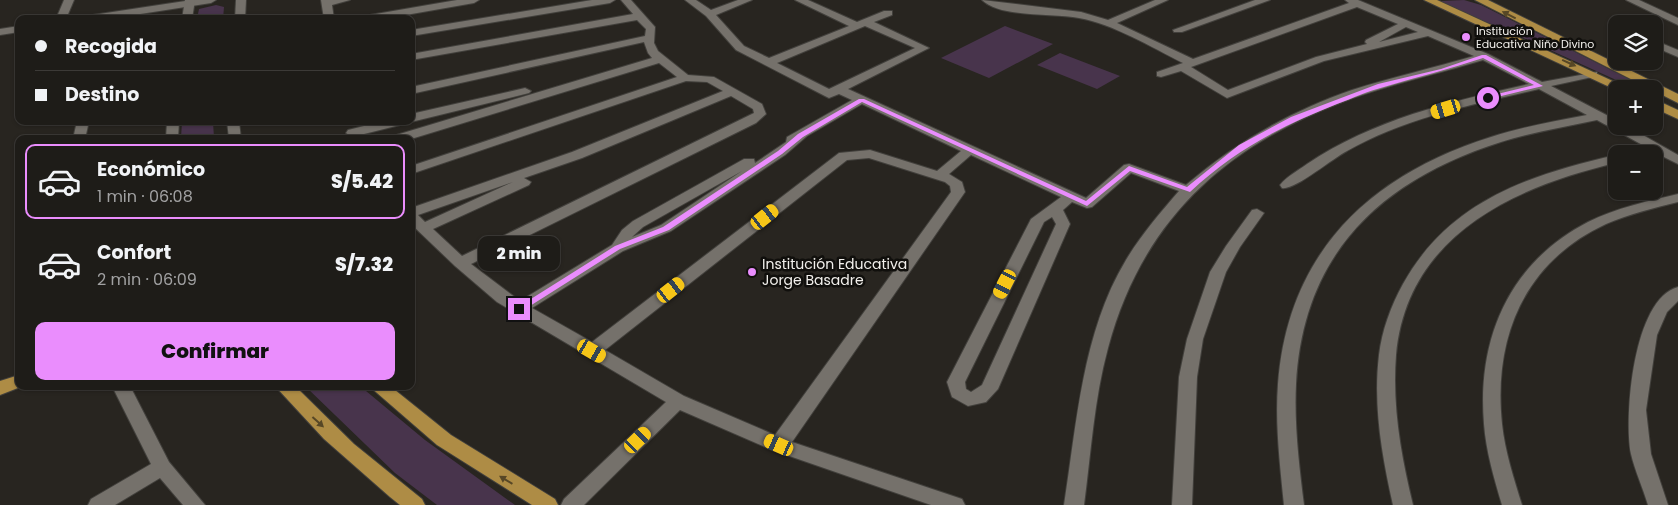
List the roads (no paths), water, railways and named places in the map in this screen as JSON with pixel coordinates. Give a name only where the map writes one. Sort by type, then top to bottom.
[{"type":"main road","points":[[1428,0],[1608,81]]},
{"type":"main road","points":[[1480,0],[1678,100]]},
{"type":"main road","points":[[1663,103],[1678,100]]},
{"type":"main road","points":[[1663,108],[1678,115]]},
{"type":"main road","points":[[0,388],[15,382]]},
{"type":"main road","points":[[288,390],[320,424],[389,486],[415,505]]},
{"type":"main road","points":[[383,390],[444,440],[548,505]]},
{"type":"street","points":[[63,15],[69,0]]},
{"type":"street","points":[[120,15],[190,2],[212,0]]},
{"type":"street","points":[[240,15],[241,0]]},
{"type":"street","points":[[329,15],[327,2],[345,0]]},
{"type":"street","points":[[387,15],[474,0]]},
{"type":"street","points":[[415,32],[610,0]]},
{"type":"street","points":[[626,0],[651,29],[648,38],[650,47],[660,60],[684,78]]},
{"type":"street","points":[[690,0],[710,14],[740,48],[829,94],[924,48],[800,0]]},
{"type":"street","points":[[710,14],[747,0]]},
{"type":"street","points":[[987,0],[1006,6],[1083,16],[1106,24],[1188,65],[1227,94],[1320,60],[1428,33]]},
{"type":"street","points":[[1106,24],[1163,0]]},
{"type":"street","points":[[1178,30],[1265,0]]},
{"type":"street","points":[[1631,0],[1678,22]]},
{"type":"street","points":[[1161,74],[1274,36],[1354,1],[1484,56],[1608,121]]},
{"type":"street","points":[[188,15],[190,2]]},
{"type":"street","points":[[767,63],[888,13]]},
{"type":"street","points":[[415,63],[640,16]]},
{"type":"street","points":[[1352,52],[1407,23]]},
{"type":"street","points":[[415,56],[585,27]]},
{"type":"street","points":[[0,32],[15,30]]},
{"type":"street","points":[[415,90],[648,38]]},
{"type":"street","points":[[1678,43],[1661,46],[1678,54]]},
{"type":"street","points":[[1074,505],[1091,388],[1109,313],[1136,254],[1188,190],[1242,146],[1298,117],[1380,86],[1443,70],[1484,56]]},
{"type":"street","points":[[415,117],[660,60]]},
{"type":"street","points":[[410,135],[660,60]]},
{"type":"street","points":[[1287,186],[1315,164],[1374,132],[1446,109],[1593,74]]},
{"type":"street","points":[[415,169],[684,78],[710,79],[758,107],[760,114],[460,263]]},
{"type":"street","points":[[838,89],[1087,204],[1129,168],[1188,190]]},
{"type":"street","points":[[415,220],[549,171],[577,155],[732,92]]},
{"type":"street","points":[[519,309],[618,248],[666,228],[780,152],[800,136],[861,100]]},
{"type":"street","points":[[1294,505],[1287,459],[1285,414],[1293,336],[1301,304],[1313,276],[1339,235],[1372,201],[1400,181],[1427,166],[1506,136],[1600,116]]},
{"type":"street","points":[[352,131],[381,125]]},
{"type":"street","points":[[1633,135],[1651,145]]},
{"type":"street","points":[[940,175],[971,149]]},
{"type":"street","points":[[1663,152],[1678,160]]},
{"type":"street","points":[[592,351],[844,156],[870,154],[950,179],[957,186],[958,192],[779,445]]},
{"type":"street","points":[[1403,505],[1391,454],[1386,364],[1397,313],[1410,283],[1426,258],[1450,230],[1497,197],[1541,179],[1608,161]]},
{"type":"street","points":[[1056,209],[1063,224],[989,389],[980,397],[968,399],[958,392],[956,382],[1038,219],[1056,209],[1070,196]]},
{"type":"street","points":[[1512,505],[1501,474],[1492,432],[1491,397],[1497,344],[1505,315],[1517,293],[1539,263],[1574,236],[1614,216],[1678,198]]},
{"type":"street","points":[[1182,505],[1188,378],[1196,339],[1218,272],[1233,246],[1257,213]]},
{"type":"street","points":[[415,221],[460,263],[519,309],[678,401],[779,445],[955,505]]},
{"type":"street","points":[[1658,505],[1642,454],[1637,410],[1649,335],[1660,309],[1678,292]]},
{"type":"street","points":[[123,390],[162,467],[195,505]]},
{"type":"street","points":[[571,505],[678,401]]},
{"type":"street","points":[[98,505],[162,467]]},
{"type":"place","name":"Institución Educativa Niño Divino","points":[[1466,37]]},
{"type":"place","name":"Institución Educativa Jorge Basadre","points":[[752,272]]}]
